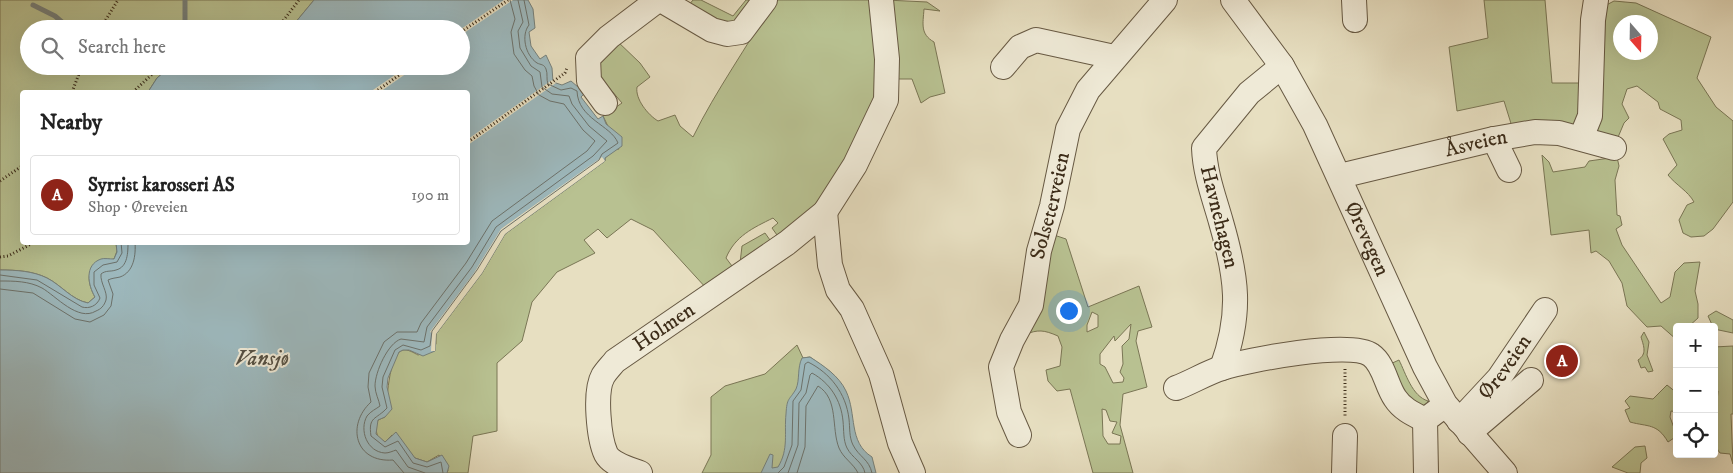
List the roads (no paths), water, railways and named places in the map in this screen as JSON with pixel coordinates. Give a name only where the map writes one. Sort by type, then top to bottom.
[{"type":"street","points":[[605,103],[589,81],[588,58],[609,37],[660,0],[712,30],[727,34],[741,32],[765,0]]},
{"type":"street","name":"Holmen","points":[[640,473],[615,463],[606,455],[598,397],[602,378],[615,361],[787,244],[825,212],[855,164],[886,100],[887,58],[881,0]]},
{"type":"street","name":"Solseterveien","points":[[1019,435],[1009,412],[1002,367],[1009,347],[1031,305],[1039,251],[1052,206],[1068,129],[1088,90],[1165,0]]},
{"type":"street","name":"Ørevegen","points":[[1233,0],[1282,66],[1340,176],[1388,288],[1425,367],[1458,419],[1504,473]]},
{"type":"street","points":[[1581,138],[1590,116],[1593,20],[1596,0]]},
{"type":"street","points":[[1004,67],[1020,47],[1036,40],[1114,58]]},
{"type":"street","name":"Havnehagen","points":[[1222,368],[1234,328],[1234,282],[1221,222],[1204,165],[1204,148],[1249,92],[1282,66]]},
{"type":"street","name":"Åsveien","points":[[1340,176],[1494,139],[1535,132],[1559,133],[1614,148]]},
{"type":"street","points":[[1494,139],[1509,170]]},
{"type":"street","points":[[825,212],[830,265],[838,290],[852,309],[881,374],[897,435],[913,473]]},
{"type":"street","name":"Øreveien","points":[[1458,419],[1499,378],[1545,310]]},
{"type":"street","points":[[1176,388],[1222,368],[1293,354],[1345,349],[1364,350],[1373,356],[1395,398],[1408,412],[1425,420],[1458,419],[1531,380]]},
{"type":"street","points":[[1425,420],[1426,473]]},
{"type":"street","points":[[1344,473],[1345,436]]},
{"type":"water","name":"Vansjø","points":[[314,0],[528,0],[533,9],[535,28],[529,32],[531,46],[540,59],[546,55],[552,68],[553,82],[562,85],[571,81],[585,93],[581,97],[598,119],[603,116],[606,124],[622,137],[622,146],[605,158],[605,161],[505,234],[482,273],[436,334],[435,351],[423,356],[409,350],[399,352],[388,378],[387,387],[392,409],[385,417],[378,420],[376,434],[385,442],[396,432],[415,458],[427,462],[442,455],[449,466],[447,473],[0,473],[0,270],[24,271],[42,276],[77,299],[88,303],[95,297],[89,281],[90,270],[101,259],[114,259],[117,252],[116,245],[470,245],[470,90],[149,90],[160,75],[470,75],[470,20],[297,20]]},
{"type":"water","points":[[810,357],[831,372],[846,391],[856,436],[864,451],[872,457],[876,473],[761,473],[770,454],[773,455],[772,468],[778,467],[784,454],[786,409],[796,389],[802,358]]},
{"type":"waterway","points":[[185,0],[185,20]]},
{"type":"waterway","points":[[33,5],[60,20]]},
{"type":"place","name":"Syrrist karosseri AS","points":[[1562,361]]}]
